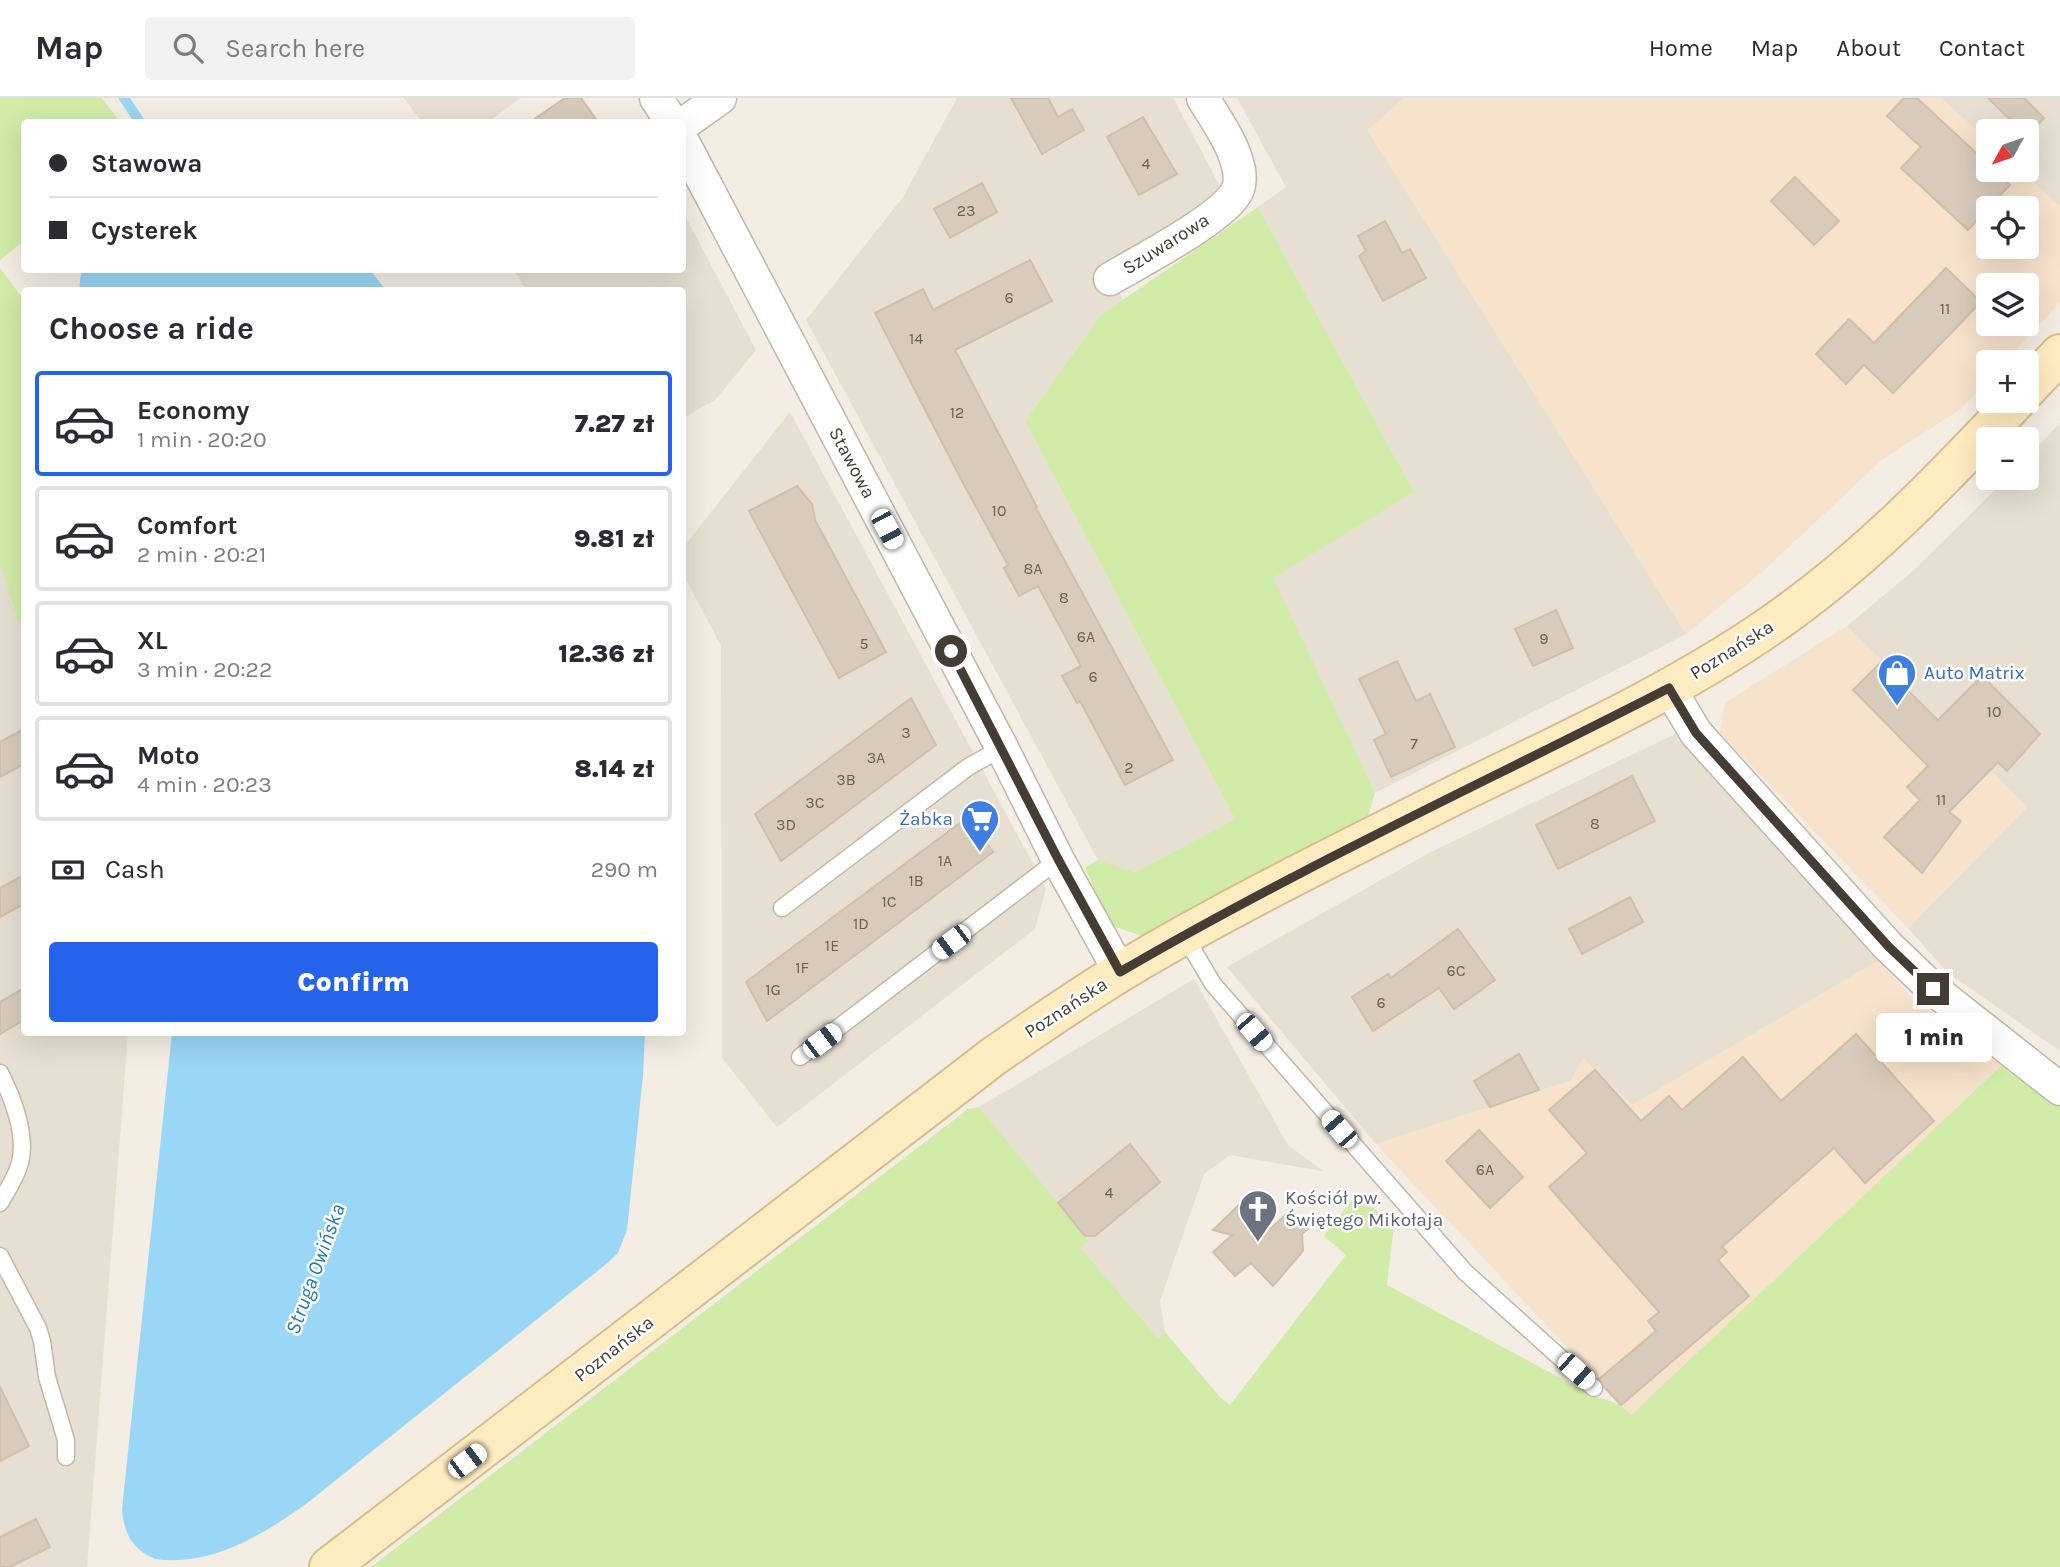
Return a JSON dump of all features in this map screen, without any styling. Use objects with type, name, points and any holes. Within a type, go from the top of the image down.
[{"type":"main road","points":[[2039,376],[2060,354]]},
{"type":"main road","name":"Poznańska","points":[[329,1567],[994,1056],[1120,972],[1184,935],[1318,864],[1669,688],[1742,645],[1823,588],[1910,512],[2005,413]]},
{"type":"street","points":[[656,98],[670,119]]},
{"type":"street","points":[[686,122],[720,98]]},
{"type":"street","name":"Szuwarowa","points":[[1110,279],[1209,220],[1227,205],[1238,189],[1240,172],[1232,149],[1203,98]]},
{"type":"street","name":"Stawowa","points":[[686,148],[1058,859],[1120,972]]},
{"type":"street","points":[[1669,688],[1696,733],[1888,946],[1933,989],[2060,1089]]},
{"type":"lane","points":[[782,908],[968,767],[1002,748]]},
{"type":"lane","points":[[800,1057],[1058,859]]},
{"type":"lane","points":[[1184,935],[1193,954],[1219,992],[1465,1272],[1594,1388]]},
{"type":"lane","points":[[0,1073],[18,1120],[22,1150],[16,1175],[0,1203]]},
{"type":"lane","points":[[0,1256],[38,1328],[47,1377],[66,1440],[66,1457]]},
{"type":"shaded area","points":[[404,98],[521,98],[492,119],[420,119]]},
{"type":"shaded area","points":[[957,98],[1173,98],[1224,194],[1105,267],[1123,300],[1101,315],[1025,421],[1235,819],[1135,872],[1098,860],[806,320],[903,197]]},
{"type":"shaded area","points":[[1237,98],[1404,98],[1368,130],[1686,634],[1375,793],[1272,578],[1414,492],[1258,207],[1286,187]]},
{"type":"shaded area","points":[[1404,98],[1941,98],[1976,130],[1976,182],[2033,182],[2060,207],[2060,302],[2039,325],[2039,273],[1976,273],[1976,336],[2029,336],[2016,350],[1976,350],[1976,393],[1961,409],[1883,459],[1762,572],[1686,634],[1367,130]]},
{"type":"shaded area","points":[[1941,98],[2060,98],[2060,207],[2033,182],[2039,182],[2039,119],[1976,119],[1976,130]]},
{"type":"shaded area","points":[[686,218],[756,350],[715,400],[686,416],[686,287],[524,287],[516,273],[686,273]]},
{"type":"shaded area","points":[[790,412],[1046,888],[1035,929],[777,1127],[722,1058],[721,646],[686,580],[686,544]]},
{"type":"shaded area","points":[[2060,423],[2060,1051],[1947,972],[1908,928],[2027,807],[1847,626],[1913,571],[1995,490],[2039,490],[2039,445]]},
{"type":"shaded area","points":[[0,564],[21,630],[21,1036],[128,1036],[87,1567],[0,1567]]},
{"type":"shaded area","points":[[1847,626],[2027,807],[1908,928],[1720,733],[1725,703]]},
{"type":"shaded area","points":[[1675,734],[1878,961],[1632,1105],[1570,1081],[1376,1144],[1227,967],[1429,853]]},
{"type":"shaded area","points":[[1878,961],[1911,997],[2002,1065],[1631,1415],[1376,1144],[1570,1081],[1583,1058],[1632,1105]]},
{"type":"shaded area","points":[[1194,979],[1288,1145],[1323,1171],[1230,1155],[1204,1174],[1160,1301],[1165,1332],[1158,1338],[1081,1248],[1088,1241],[979,1107]]},
{"type":"green space","points":[[0,98],[102,98],[118,119],[21,119],[21,243],[0,260]]},
{"type":"green space","points":[[1258,207],[1414,492],[1273,578],[1375,793],[1367,820],[1144,937],[1108,924],[1085,867],[1098,860],[1135,872],[1235,819],[1025,421],[1101,315]]},
{"type":"green space","points":[[0,268],[21,296],[21,630],[0,564]]},
{"type":"green space","points":[[2002,1065],[2019,1070],[2060,1101],[2060,1567],[371,1567],[968,1109],[979,1107],[1089,1241],[1081,1248],[1158,1338],[1165,1332],[1220,1397],[1230,1405],[1346,1255],[1324,1236],[1356,1195],[1394,1224],[1387,1285],[1592,1395],[1621,1405],[1631,1415]]},
{"type":"water","points":[[81,273],[372,273],[384,287],[79,287]]},
{"type":"water","points":[[172,1036],[645,1036],[627,1230],[618,1253],[605,1265],[306,1504],[255,1537],[236,1546],[196,1558],[155,1559],[140,1550],[131,1540],[122,1509]]},
{"type":"building","points":[[565,98],[581,98],[596,119],[534,119]]},
{"type":"building","points":[[1011,98],[1048,98],[1058,117],[1072,109],[1084,130],[1042,154]]},
{"type":"building","points":[[1904,98],[1917,98],[1976,153],[1976,182],[2007,182],[2010,185],[2000,196],[1976,196],[1976,221],[1968,230],[1901,168],[1921,147],[1887,116]]},
{"type":"building","points":[[1988,98],[2024,98],[2044,118],[2039,123],[2039,119],[2010,119]]},
{"type":"building","points":[[1143,117],[1177,174],[1139,195],[1107,137]]},
{"type":"building","points":[[1795,177],[1839,221],[1814,245],[1771,201]]},
{"type":"building","points":[[982,183],[997,212],[950,238],[934,209]]},
{"type":"building","points":[[1385,221],[1402,253],[1410,249],[1426,278],[1383,301],[1359,256],[1366,251],[1358,236]]},
{"type":"building","points":[[1030,260],[1052,301],[955,350],[1036,508],[1173,760],[1125,785],[1080,701],[1077,703],[1062,676],[1081,666],[1038,586],[1019,596],[1004,568],[1008,565],[875,313],[923,289],[933,310]]},
{"type":"building","points":[[1946,268],[1976,297],[1976,307],[1893,393],[1864,365],[1846,384],[1816,354],[1849,319],[1874,343]]},
{"type":"building","points":[[797,486],[812,504],[815,520],[886,652],[839,678],[749,511]]},
{"type":"building","points":[[1556,610],[1573,648],[1533,666],[1515,629]]},
{"type":"building","points":[[1397,661],[1416,701],[1430,694],[1455,747],[1391,777],[1374,740],[1386,734],[1359,679]]},
{"type":"building","points":[[1880,663],[1938,720],[1982,676],[2040,734],[2007,771],[1998,762],[1949,812],[1961,821],[1922,873],[1884,837],[1920,800],[1907,787],[1928,766],[1853,690]]},
{"type":"building","points":[[911,698],[936,745],[781,861],[755,814]]},
{"type":"building","points":[[21,731],[21,766],[0,777],[0,742]]},
{"type":"building","points":[[1632,776],[1655,821],[1558,869],[1536,825]]},
{"type":"building","points":[[968,817],[993,852],[767,1021],[746,982]]},
{"type":"building","points":[[21,877],[21,906],[0,917],[0,888]]},
{"type":"building","points":[[1630,897],[1643,922],[1582,954],[1569,929]]},
{"type":"building","points":[[1458,929],[1495,980],[1454,1009],[1439,988],[1373,1031],[1352,997],[1388,974],[1391,978]]},
{"type":"building","points":[[21,990],[21,1022],[0,1034],[0,1002]]},
{"type":"building","points":[[1856,1034],[1934,1121],[1865,1183],[1834,1148],[1722,1247],[1727,1252],[1718,1260],[1749,1296],[1621,1405],[1599,1379],[1656,1331],[1648,1321],[1659,1312],[1549,1187],[1587,1153],[1549,1110],[1595,1070],[1641,1121],[1669,1096],[1682,1110],[1743,1057],[1781,1101]]},
{"type":"building","points":[[1519,1054],[1539,1090],[1490,1107],[1474,1081]]},
{"type":"building","points":[[1479,1130],[1523,1177],[1490,1208],[1446,1161]]},
{"type":"building","points":[[1130,1144],[1160,1182],[1095,1236],[1085,1236],[1058,1203]]},
{"type":"building","name":"Kościół pw. Świętego Mikołaja","points":[[1244,1200],[1270,1229],[1290,1211],[1308,1229],[1302,1234],[1303,1251],[1273,1286],[1251,1263],[1235,1276],[1213,1252],[1232,1235],[1213,1230]]},
{"type":"building","points":[[0,1387],[29,1446],[0,1461]]},
{"type":"building","points":[[36,1519],[50,1547],[10,1567],[0,1567],[0,1537]]},
{"type":"waterway","name":"Struga Owińska","points":[[124,98],[138,119]]},
{"type":"place","name":"Auto Matrix","points":[[1897,707]]},
{"type":"place","name":"Żabka","points":[[980,853]]},
{"type":"place","name":"Kościół pw. Świętego Mikołaja","points":[[1258,1243]]},
{"type":"route","points":[[951,651],[1058,859],[1120,972],[1318,864],[1669,688],[1696,733],[1888,946],[1933,989]]}]
